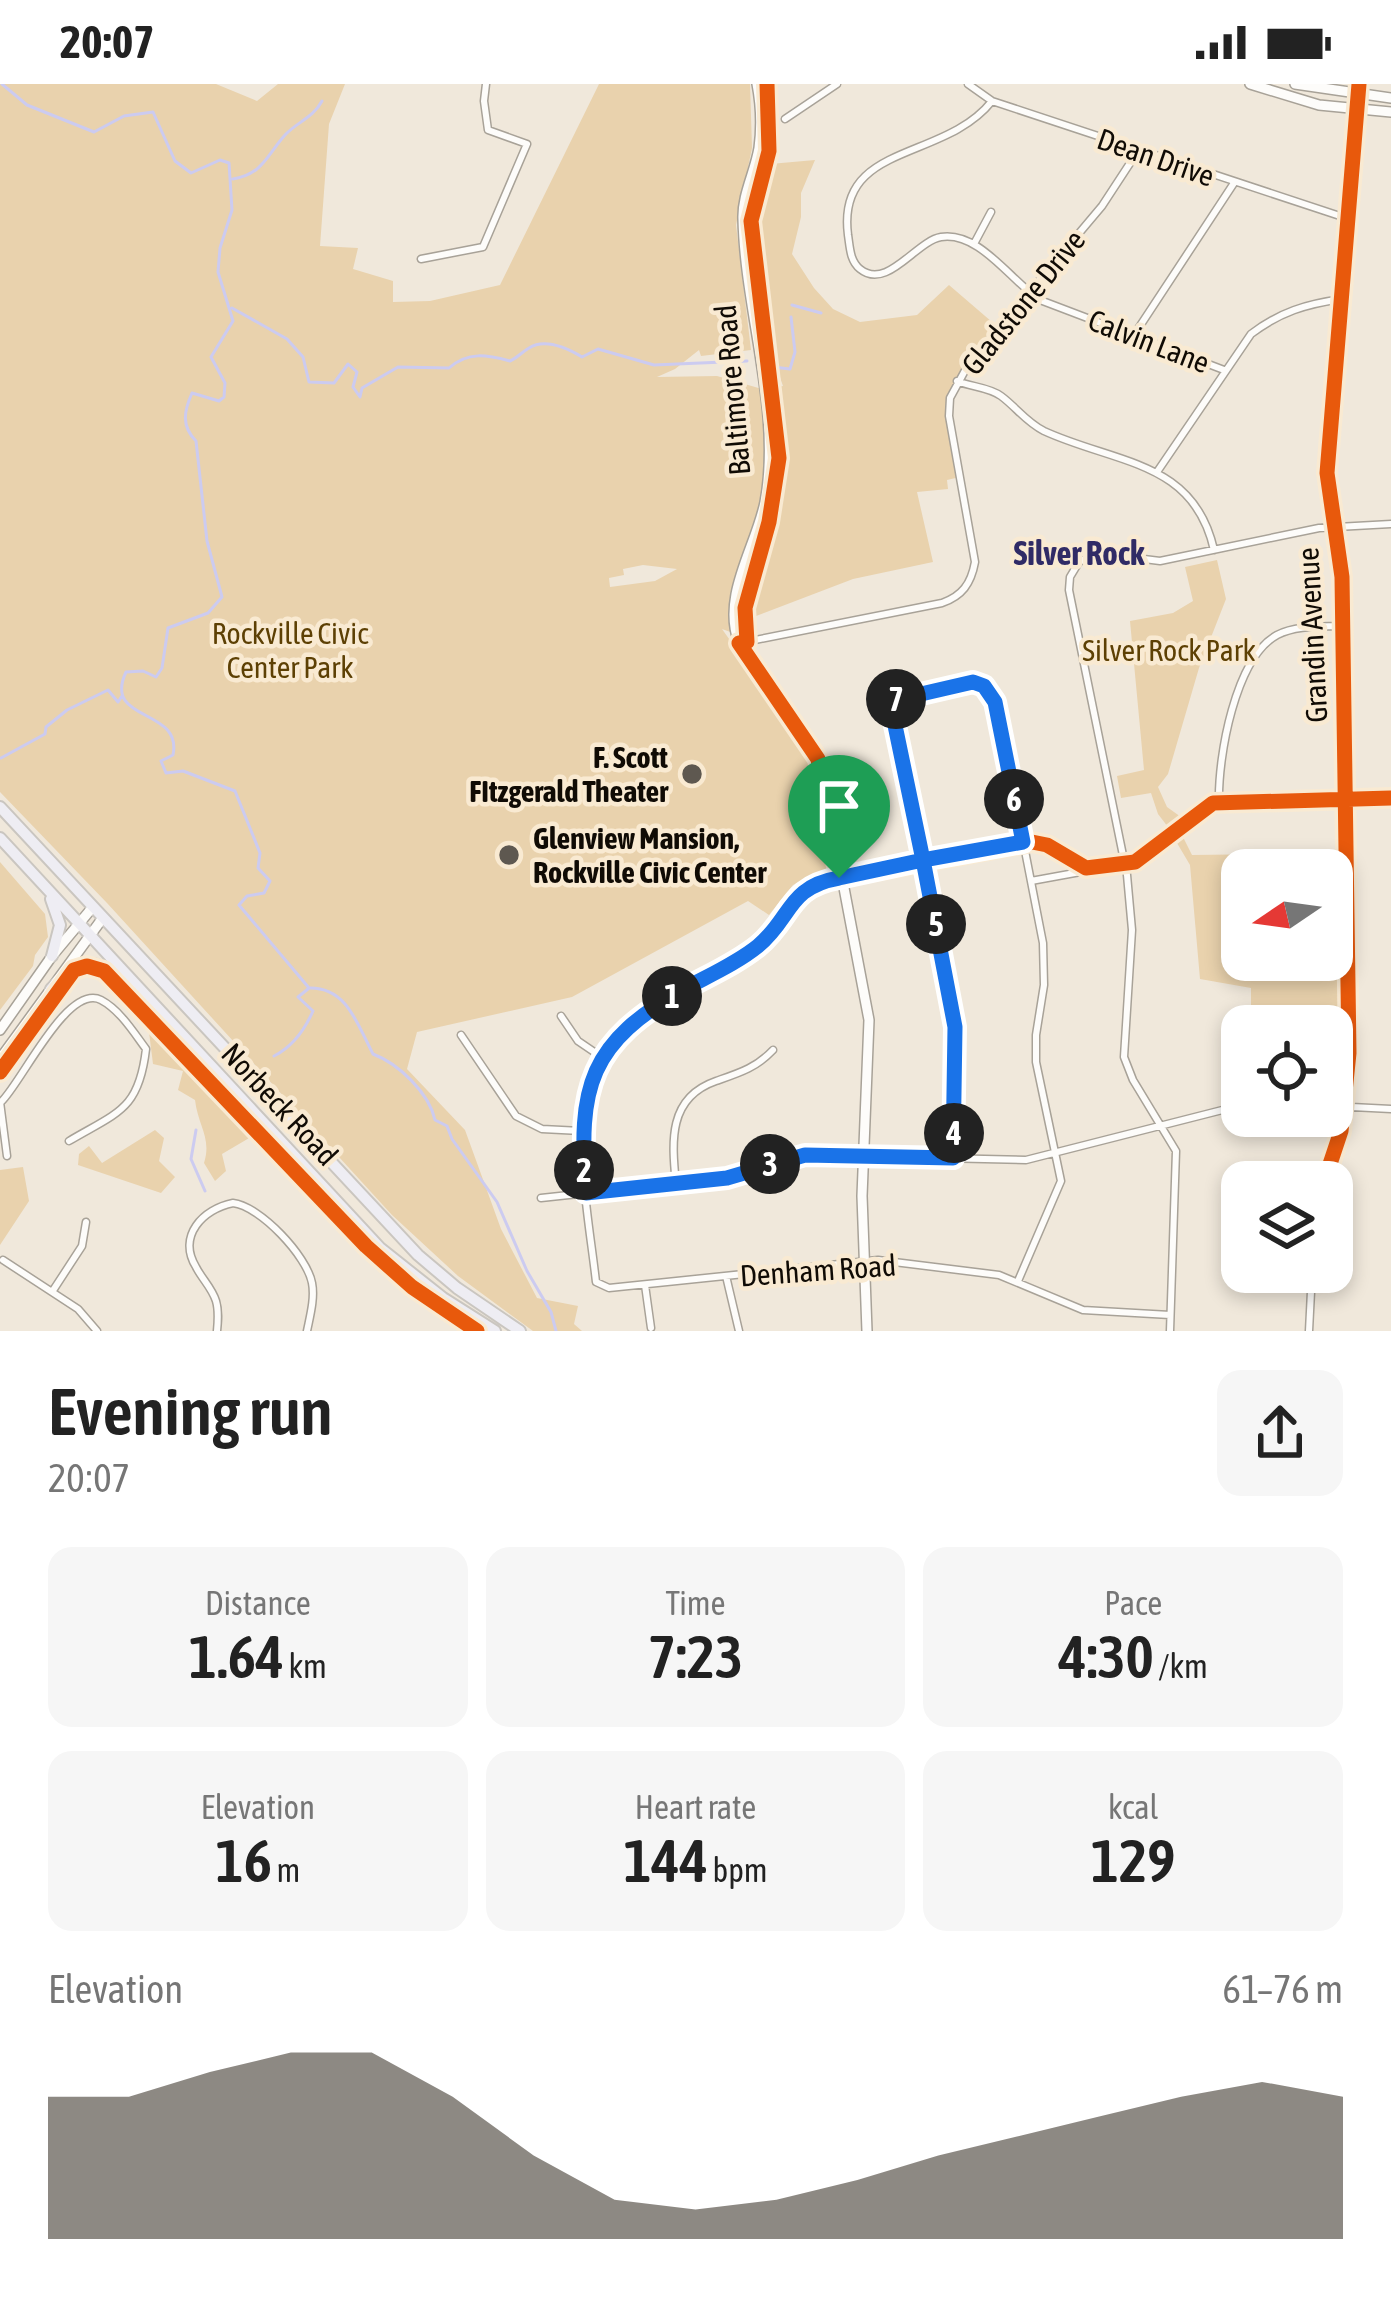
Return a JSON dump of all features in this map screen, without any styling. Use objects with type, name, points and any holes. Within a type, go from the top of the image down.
[{"type":"main road","name":"Norbeck Road","points":[[0,807],[418,1255],[520,1331]]},
{"type":"main road","name":"Norbeck Road","points":[[0,838],[380,1248],[494,1331]]},
{"type":"main road","points":[[47,890],[60,925],[52,956]]},
{"type":"main road","points":[[51,989],[73,968],[93,963],[103,965],[141,993]]},
{"type":"street","points":[[421,259],[483,248],[527,144],[488,130],[486,84]]},
{"type":"street","name":"Baltimore Road","points":[[739,643],[733,607],[760,524],[770,447],[742,218],[759,149],[758,84]]},
{"type":"street","points":[[821,84],[825,93]]},
{"type":"street","points":[[785,119],[837,84]]},
{"type":"street","name":"Dean Drive","points":[[968,84],[992,101],[1349,219]]},
{"type":"street","points":[[1250,84],[1319,105],[1391,112]]},
{"type":"street","points":[[1294,84],[1391,98]]},
{"type":"street","name":"Grandin Avenue","points":[[1348,1005],[1342,577],[1328,473],[1358,90]]},
{"type":"street","points":[[991,212],[975,242],[940,237],[883,274],[869,274],[851,257],[845,212],[861,176],[958,130],[992,101]]},
{"type":"street","name":"Gladstone Drive","points":[[739,643],[942,603],[962,592],[975,562],[949,416],[950,398],[957,381],[1102,206],[1138,151]]},
{"type":"street","points":[[1134,334],[1234,183]]},
{"type":"street","name":"Calvin Lane","points":[[975,242],[1029,293],[1224,370]]},
{"type":"street","points":[[1157,472],[1251,334],[1296,307],[1342,299]]},
{"type":"street","points":[[957,381],[999,394],[1043,430],[1157,472],[1185,490],[1208,521],[1214,550]]},
{"type":"street","points":[[1170,1331],[1176,1161],[1173,1141],[1132,1080],[1124,1057],[1132,931],[1124,863],[1070,578],[1079,562],[1096,554],[1160,561],[1334,526],[1391,524]]},
{"type":"street","points":[[1219,802],[1221,758],[1253,658],[1268,641],[1294,628],[1342,626]]},
{"type":"street","points":[[739,643],[818,759],[869,1020],[863,1263],[867,1331]]},
{"type":"street","points":[[953,1158],[955,1027],[892,711],[895,700],[973,682],[984,686],[995,702],[1046,963],[1036,1062],[1061,1188],[1018,1281]]},
{"type":"street","points":[[1031,881],[1141,859],[1219,802],[1391,798]]},
{"type":"street","points":[[586,1193],[581,1131],[587,1094],[622,1031],[644,1012],[756,948],[804,890],[839,878],[1023,842],[1047,845],[1086,868]]},
{"type":"street","points":[[0,1030],[92,908]]},
{"type":"street","points":[[0,1059],[102,919]]},
{"type":"street","points":[[7,1156],[0,1102],[76,1003],[90,997],[102,1000],[122,1018],[146,1049],[142,1083],[135,1097],[115,1114],[69,1141]]},
{"type":"street","points":[[561,1016],[578,1041],[603,1058]]},
{"type":"street","points":[[461,1035],[516,1116],[542,1129],[581,1131]]},
{"type":"street","points":[[676,1185],[673,1129],[687,1100],[701,1087],[751,1069],[773,1050]]},
{"type":"street","points":[[1353,1107],[1391,1109]]},
{"type":"street","points":[[541,1198],[727,1178],[805,1155],[1026,1160],[1221,1111]]},
{"type":"street","name":"Denham Road","points":[[586,1193],[596,1282],[602,1287],[878,1260],[974,1270],[1018,1281],[1083,1310],[1170,1315]]},
{"type":"street","points":[[217,1331],[218,1304],[193,1264],[189,1245],[206,1213],[233,1203],[253,1208],[308,1268],[314,1293],[307,1331]]},
{"type":"street","points":[[52,1292],[82,1246],[86,1222]]},
{"type":"street","points":[[3,1260],[78,1309],[97,1331]]},
{"type":"street","points":[[726,1276],[739,1331]]},
{"type":"street","points":[[645,1285],[650,1328]]},
{"type":"street","points":[[1309,1331],[1311,1293]]},
{"type":"green space","name":"Rockville Civic Center Park","points":[[0,84],[216,84],[257,101],[278,84],[345,84],[329,124],[320,246],[358,248],[353,269],[393,281],[393,302],[430,301],[500,285],[599,84],[750,84],[752,148],[736,225],[751,350],[701,356],[699,350],[657,377],[717,376],[762,389],[783,386],[768,343],[759,226],[770,164],[815,160],[801,193],[792,254],[833,309],[860,322],[917,315],[949,285],[999,328],[968,367],[953,396],[952,428],[960,477],[947,480],[948,489],[917,492],[933,562],[853,579],[751,618],[750,604],[777,512],[782,429],[769,458],[767,489],[738,587],[736,634],[722,629],[815,760],[831,856],[826,869],[793,885],[769,915],[748,901],[572,997],[417,1032],[407,1069],[465,1130],[501,1229],[537,1298],[578,1306],[574,1324],[582,1331],[533,1331],[458,1276],[392,1215],[0,792]],"holes":[[[643,565],[677,569],[655,581],[610,587],[609,578],[624,575],[623,569]]]},
{"type":"green space","name":"Silver Rock Park","points":[[1217,560],[1226,599],[1199,668],[1168,774],[1158,787],[1167,807],[1181,817],[1168,827],[1151,793],[1121,798],[1117,776],[1144,770],[1130,621],[1173,613],[1193,601],[1185,567]]},
{"type":"green space","points":[[1182,835],[1192,855],[1221,855],[1221,981],[1338,981],[1338,1005],[1251,1005],[1251,988],[1200,979],[1190,865],[1177,843]]},
{"type":"green space","points":[[0,862],[45,914],[48,937],[0,1010]]},
{"type":"green space","points":[[154,1027],[256,1134],[222,1154],[226,1171],[215,1181],[204,1163],[205,1139],[195,1100],[178,1090],[183,1071],[153,1064],[149,1032]]},
{"type":"green space","points":[[155,1130],[164,1138],[159,1161],[175,1177],[161,1193],[78,1165],[79,1154],[89,1146],[102,1163]]},
{"type":"green space","points":[[23,1167],[29,1201],[0,1245],[0,1170]]},
{"type":"waterway","points":[[2,84],[27,105],[94,132],[124,116],[153,112],[175,161],[191,173],[220,160],[229,163],[232,210],[218,272],[233,321],[211,357],[225,383],[224,397],[219,401],[192,393],[185,418],[196,441],[207,541],[222,597],[208,613],[168,628],[162,668],[156,677],[143,671],[126,672],[125,700],[166,729],[173,740],[173,755],[161,761],[166,773],[183,771],[235,791],[260,853],[258,868],[270,881],[264,893],[247,896],[239,905],[309,988],[322,989],[342,1001],[373,1054],[412,1081],[435,1120],[447,1126],[497,1202],[556,1331]]},
{"type":"waterway","points":[[233,179],[258,168],[322,101]]},
{"type":"waterway","points":[[792,305],[821,313]]},
{"type":"waterway","points":[[232,308],[287,339],[303,357],[309,382],[334,383],[348,364],[357,372],[353,387],[360,397],[362,388],[398,367],[449,368],[478,356],[510,361],[542,344],[582,357],[598,349],[654,365],[747,361]]},
{"type":"waterway","points":[[773,367],[790,369],[795,352],[791,317]]},
{"type":"waterway","points":[[1,758],[45,734],[46,727],[67,710],[108,690],[118,702],[122,696]]},
{"type":"waterway","points":[[274,1056],[292,1043],[310,1018],[313,1011],[298,997],[308,989]]},
{"type":"waterway","points":[[196,1130],[191,1159],[205,1191]]},
{"type":"cycle path","points":[[767,84],[769,151],[751,221],[779,458],[769,522],[745,608],[747,642],[739,643],[818,759],[839,878],[1032,842],[1047,845],[1086,868],[1135,862],[1213,803],[1391,798]]},
{"type":"cycle path","points":[[1331,1161],[1341,1131],[1349,1053],[1342,577],[1327,473],[1359,84]]},
{"type":"cycle path","points":[[0,1072],[74,970],[87,966],[104,971],[366,1246],[412,1287],[477,1331]]},
{"type":"place","name":"F. Scott FItzgerald Theater","points":[[692,774]]},
{"type":"place","name":"Glenview Mansion, Rockville Civic Center","points":[[509,855]]},
{"type":"district","name":"Silver Rock","points":[[1079,553]]},
{"type":"route","points":[[839,878],[818,882],[798,894],[756,948],[644,1012],[611,1044],[583,1112],[586,1193],[727,1178],[805,1155],[953,1158],[955,1027],[923,860],[1023,842],[991,691],[973,682],[895,700],[892,711],[923,860],[839,878]]}]
